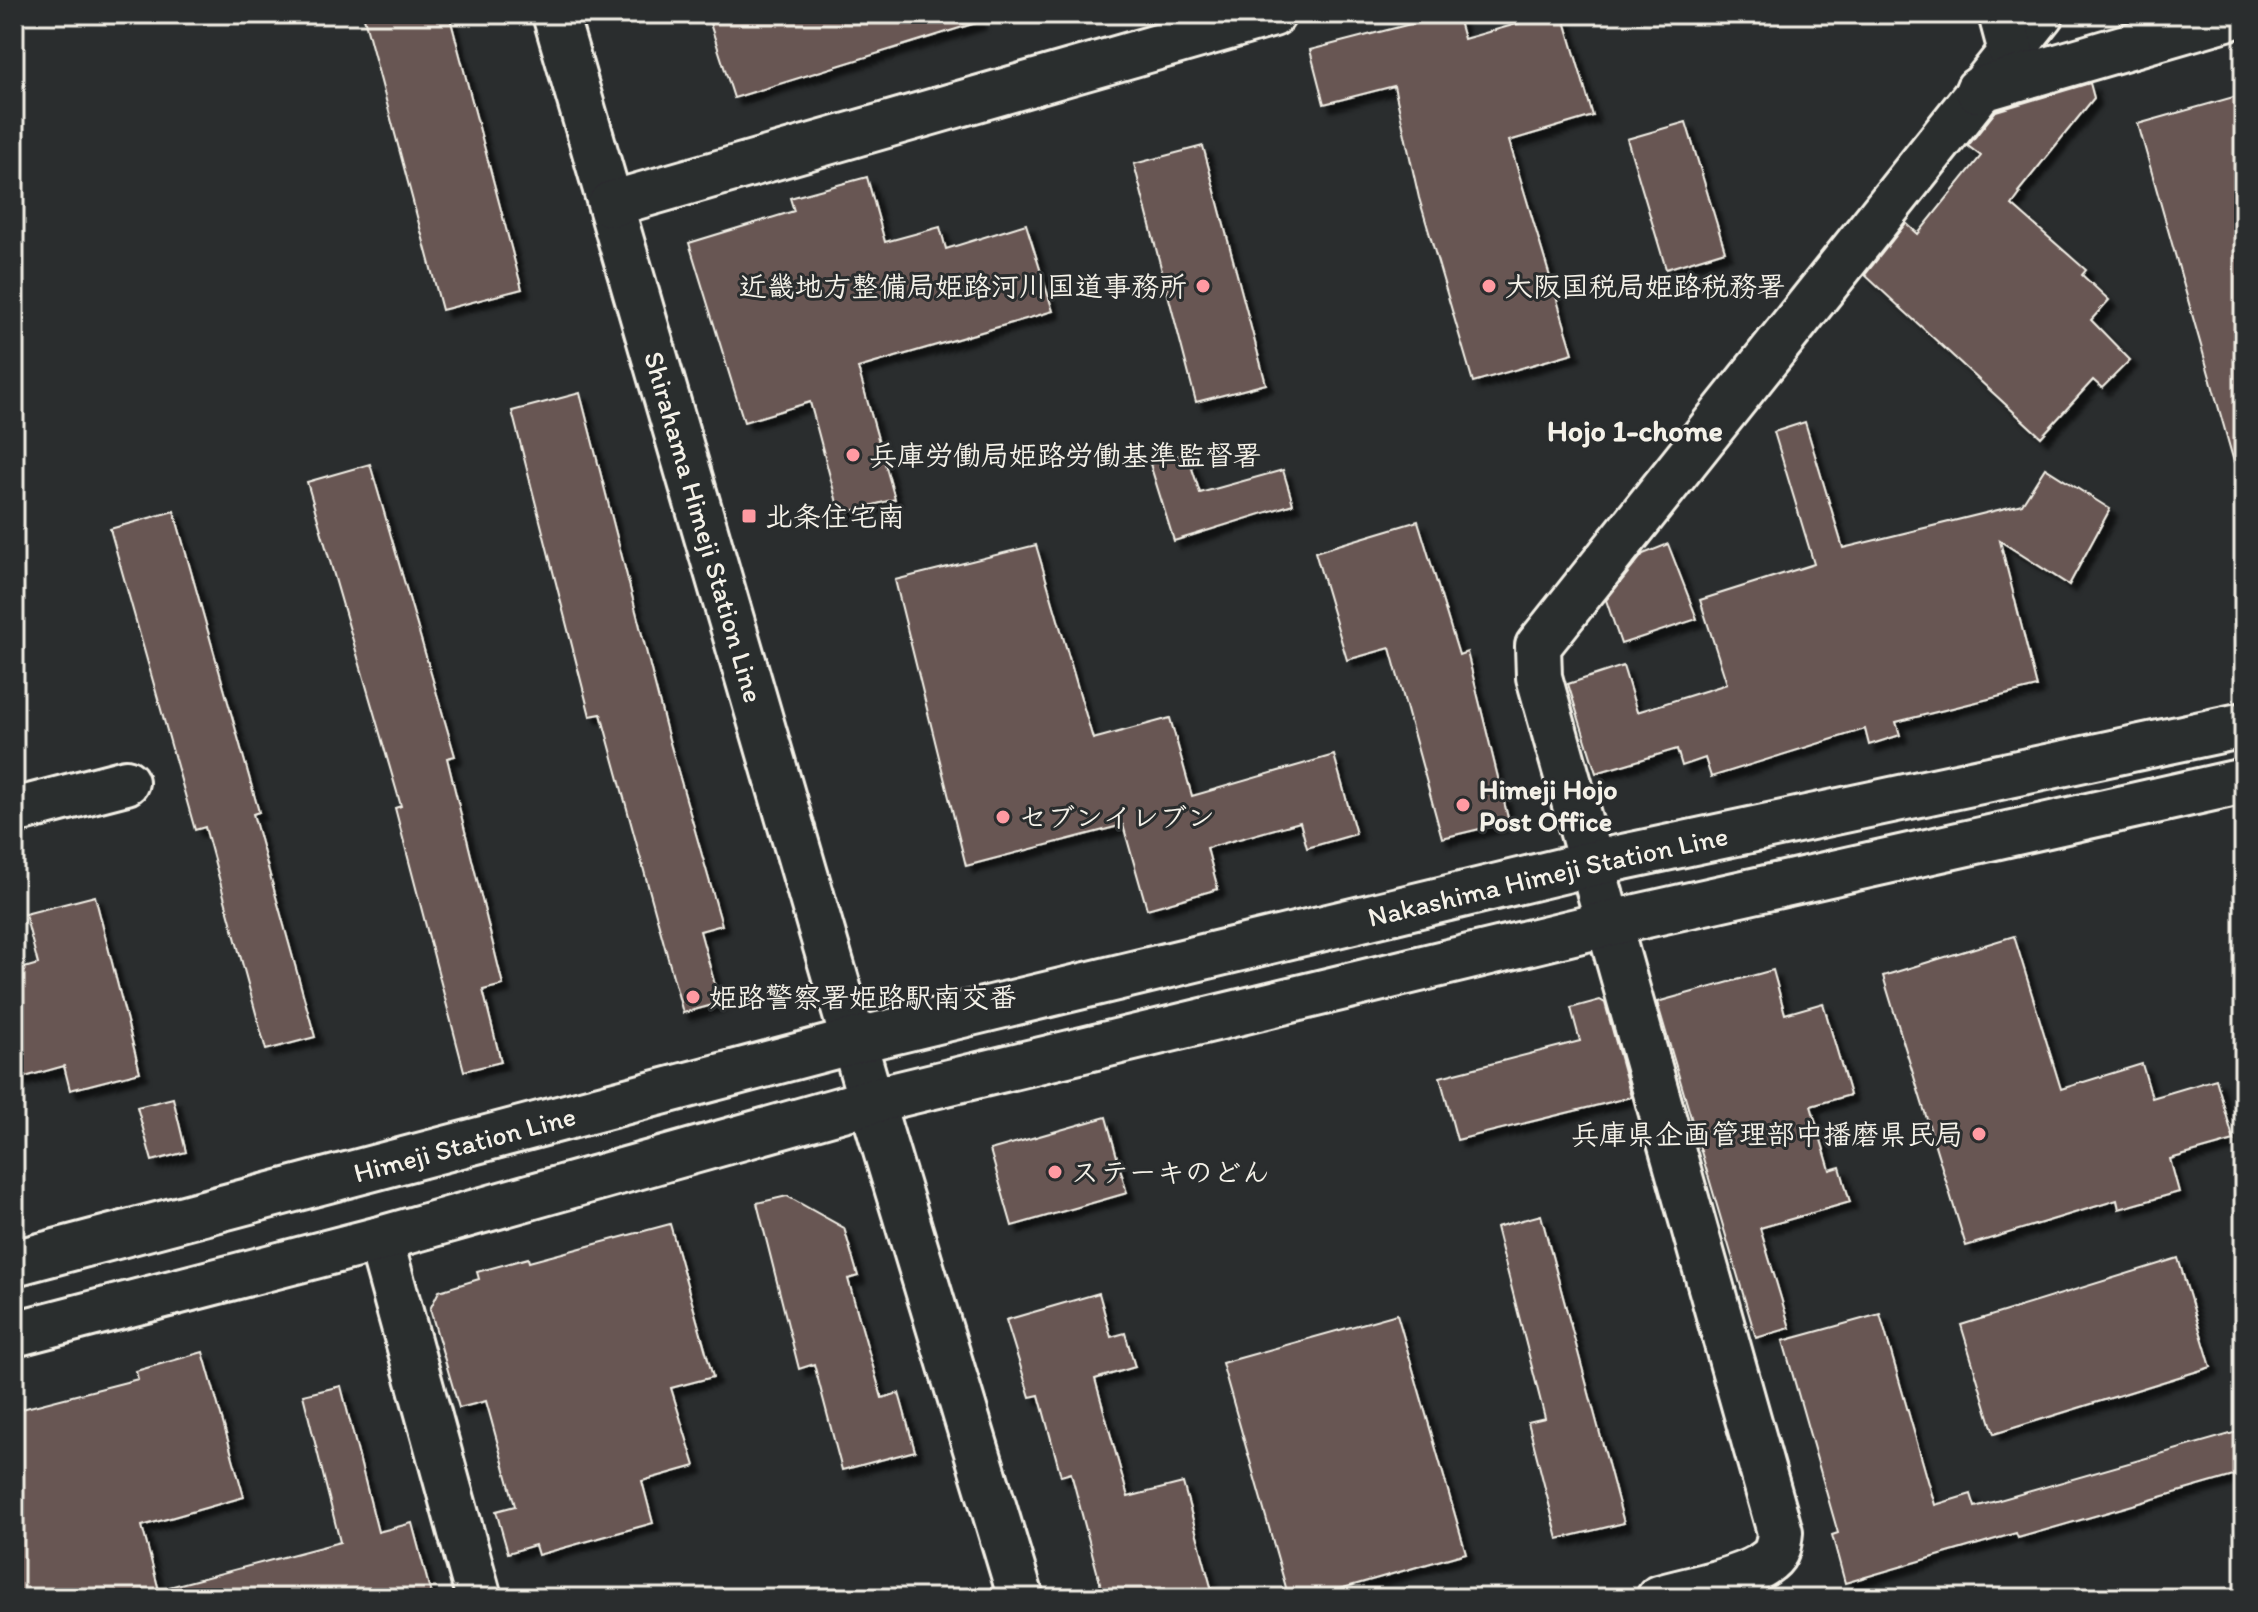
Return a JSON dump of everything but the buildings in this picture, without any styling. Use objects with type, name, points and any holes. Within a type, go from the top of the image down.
[{"type":"main road","name":"Shirahama Himeji Station Line","points":[[555,14],[854,1041]]},
{"type":"main road","points":[[611,204],[1273,14]]},
{"type":"main road","points":[[1659,1598],[1746,1572],[1769,1561],[1778,1548],[1780,1532],[1606,924],[1539,677],[1538,646],[1978,90],[2006,32],[2041,14]]},
{"type":"main road","points":[[1978,90],[2240,14]]},
{"type":"main road","name":"Nakashima Himeji Station Line","points":[[854,1041],[1590,864],[2244,725]]},
{"type":"main road","name":"Nakashima Himeji Station Line","points":[[871,1101],[1606,924],[2244,781]]},
{"type":"main road","points":[[14,811],[126,782]]},
{"type":"main road","points":[[854,1041],[1021,1598]]},
{"type":"main road","name":"Himeji Station Line","points":[[14,1263],[854,1041]]},
{"type":"main road","points":[[14,1334],[380,1239],[871,1101]]},
{"type":"main road","points":[[380,1239],[479,1598]]},
{"type":"place","name":"近畿地方整備局姫路河川国道事務所","points":[[1203,286]]},
{"type":"place","name":"大阪国税局姫路税務署","points":[[1489,286]]},
{"type":"place","name":"兵庫労働局姫路労働基準監督署","points":[[853,455]]},
{"type":"place","name":"北条住宅南","points":[[749,516]]},
{"type":"place","name":"Himeji Hojo Post Office","points":[[1463,805]]},
{"type":"place","name":"セブンイレブン","points":[[1003,817]]},
{"type":"place","name":"姫路警察署姫路駅南交番","points":[[693,997]]},
{"type":"place","name":"兵庫県企画管理部中播磨県民局","points":[[1979,1134]]},
{"type":"place","name":"ステーキのどん","points":[[1055,1172]]},
{"type":"district","name":"Hojo 1-chome","points":[[1635,430]]}]
